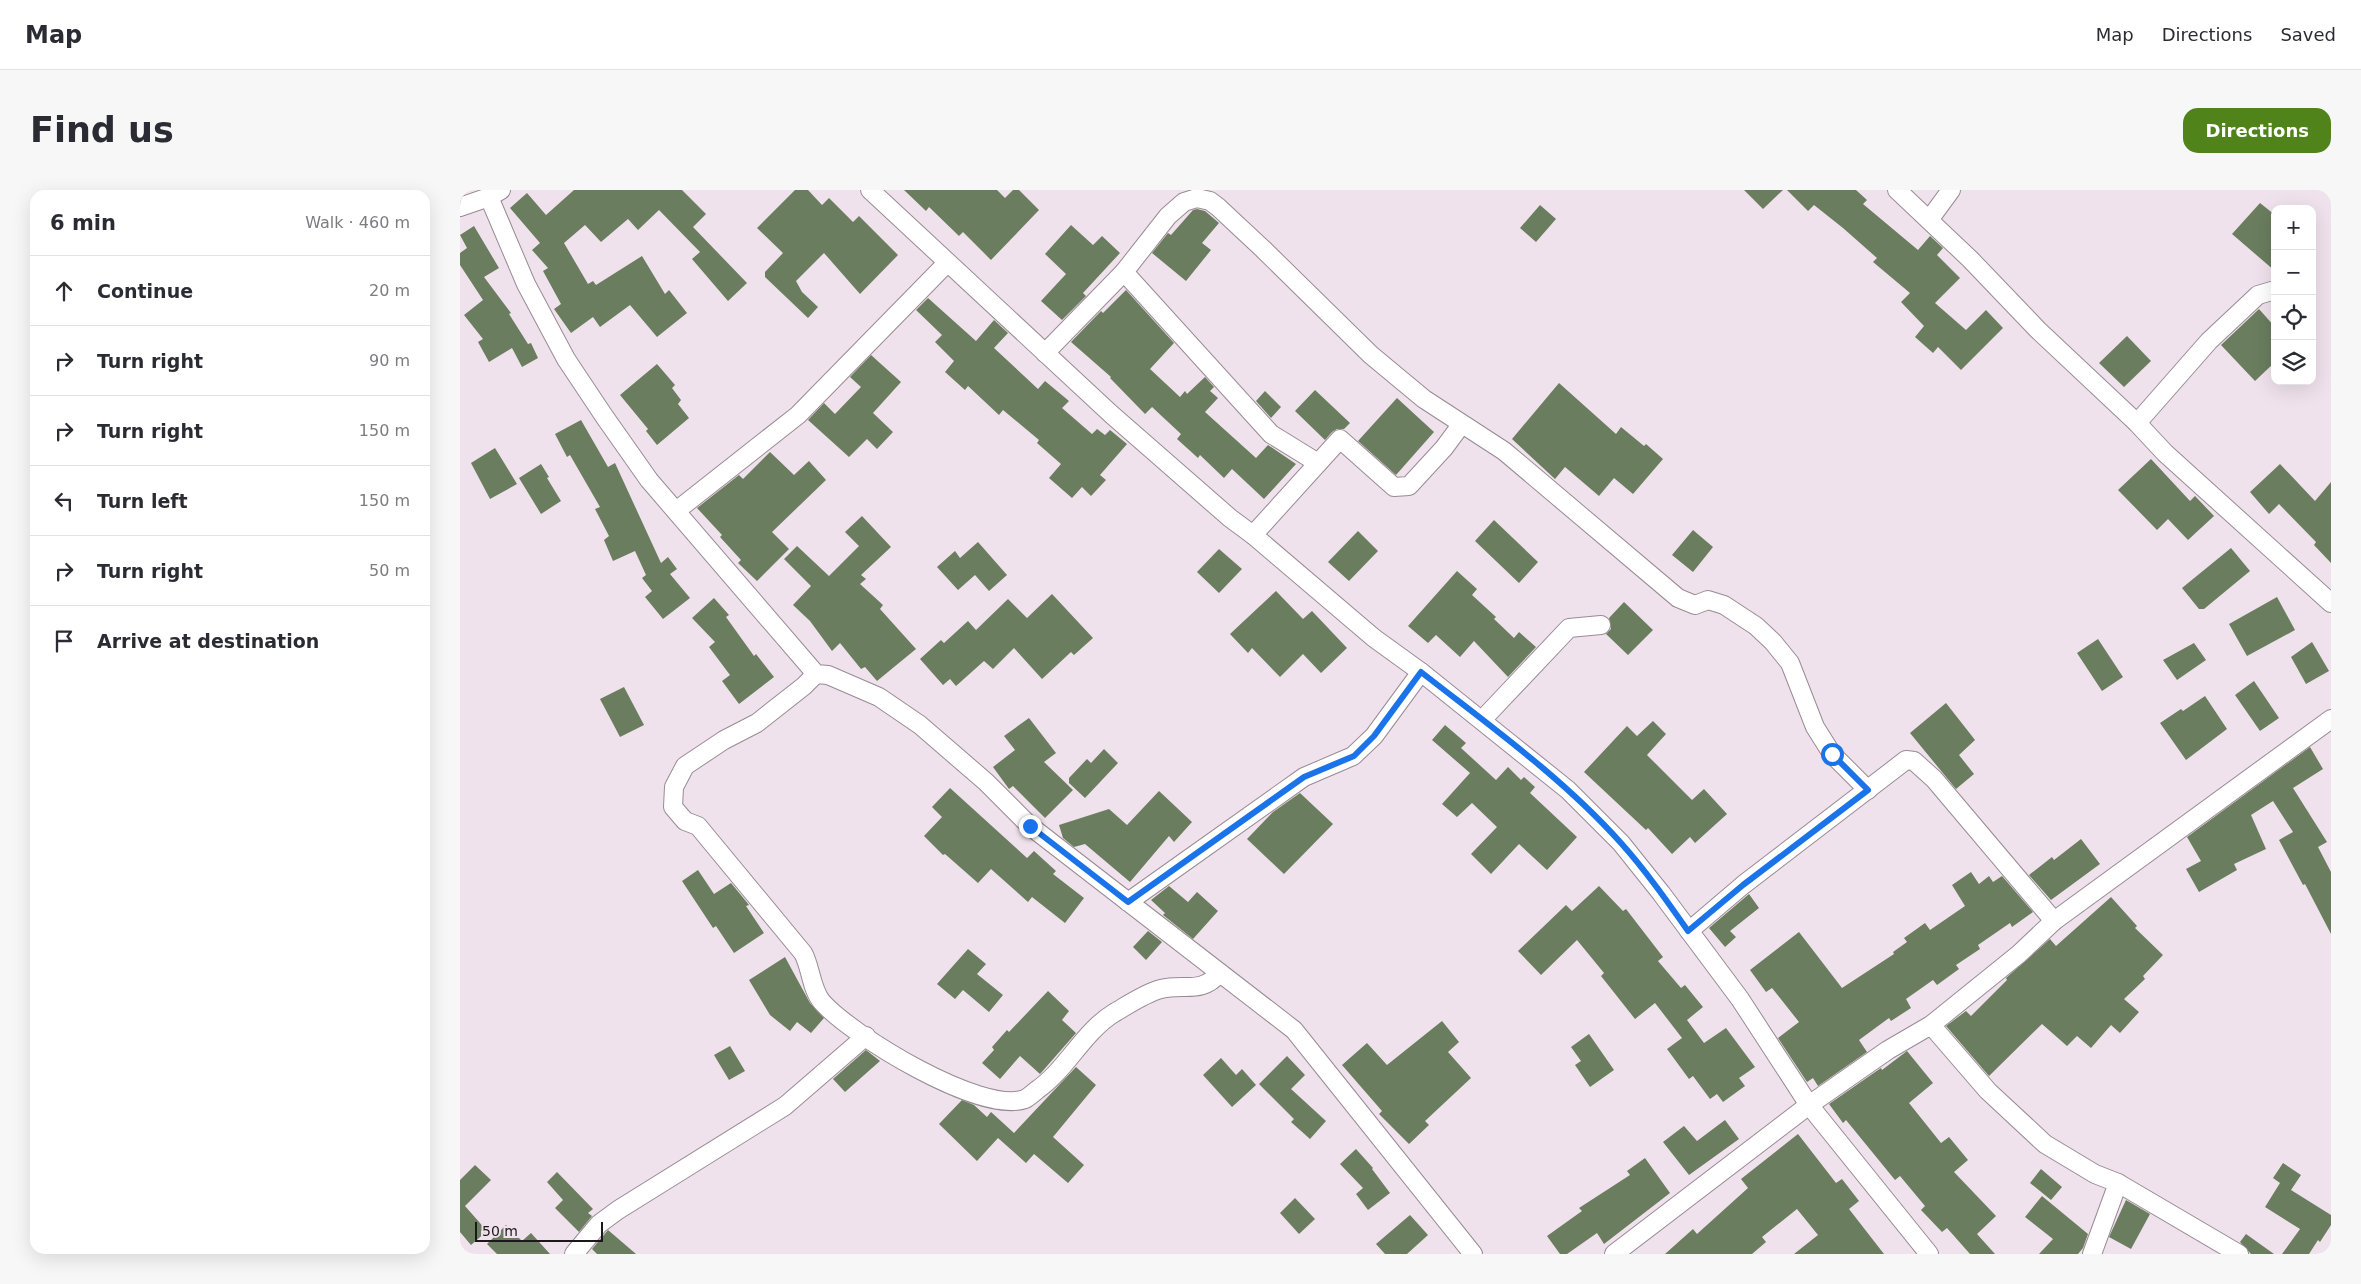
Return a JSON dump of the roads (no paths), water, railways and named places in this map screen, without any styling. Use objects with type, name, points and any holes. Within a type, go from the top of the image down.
[{"type":"street","points":[[870,190],[1045,354],[1223,512],[1253,535],[1374,638],[1421,672],[1568,790],[1621,843],[1662,893],[1688,931],[1740,999],[1809,1105],[1928,1254]]},
{"type":"street","points":[[1897,190],[1970,259],[2038,330],[2137,422],[2164,453],[2331,603]]},
{"type":"street","points":[[1929,220],[1951,190]]},
{"type":"street","points":[[460,207],[495,194],[526,284],[566,358],[649,480],[816,674],[828,675],[879,697],[920,725],[986,782],[1030,826],[1294,1030],[1473,1254]]},
{"type":"street","points":[[1045,354],[1124,272],[1168,216],[1184,202],[1197,198],[1210,201],[1263,249],[1372,356],[1424,399],[1461,425],[1504,451],[1678,598],[1695,605],[1708,600],[1724,605],[1756,626],[1790,663],[1816,726],[1832,754],[1868,790]]},
{"type":"street","points":[[676,510],[798,416],[947,263]]},
{"type":"street","points":[[1124,272],[1271,434],[1318,463]]},
{"type":"street","points":[[2137,422],[2209,341],[2258,295],[2271,291]]},
{"type":"street","points":[[1253,535],[1340,439],[1394,487],[1404,488],[1409,486],[1444,448],[1461,425]]},
{"type":"street","points":[[1482,720],[1569,628],[1601,625]]},
{"type":"street","points":[[1128,902],[1304,777],[1354,756],[1374,736],[1421,672]]},
{"type":"street","points":[[816,674],[804,686],[757,723],[724,740],[685,766],[674,787],[673,807],[685,820],[698,826],[803,953],[808,962],[821,1001],[866,1036],[898,1059],[978,1095],[1000,1101],[1025,1099],[1050,1081],[1102,1021],[1134,1001],[1161,989],[1196,988],[1212,982],[1220,973]]},
{"type":"street","points":[[1614,1254],[1809,1105],[1888,1050],[1930,1025],[2019,954],[2054,921],[2331,719]]},
{"type":"street","points":[[1688,931],[1743,885],[1906,760],[1914,761],[1934,779],[2054,921]]},
{"type":"street","points":[[1930,1025],[1988,1091],[2045,1144],[2095,1174],[2118,1183],[2239,1254]]},
{"type":"street","points":[[574,1254],[599,1224],[618,1210],[785,1106],[866,1036]]},
{"type":"street","points":[[2092,1254],[2118,1183]]}]
